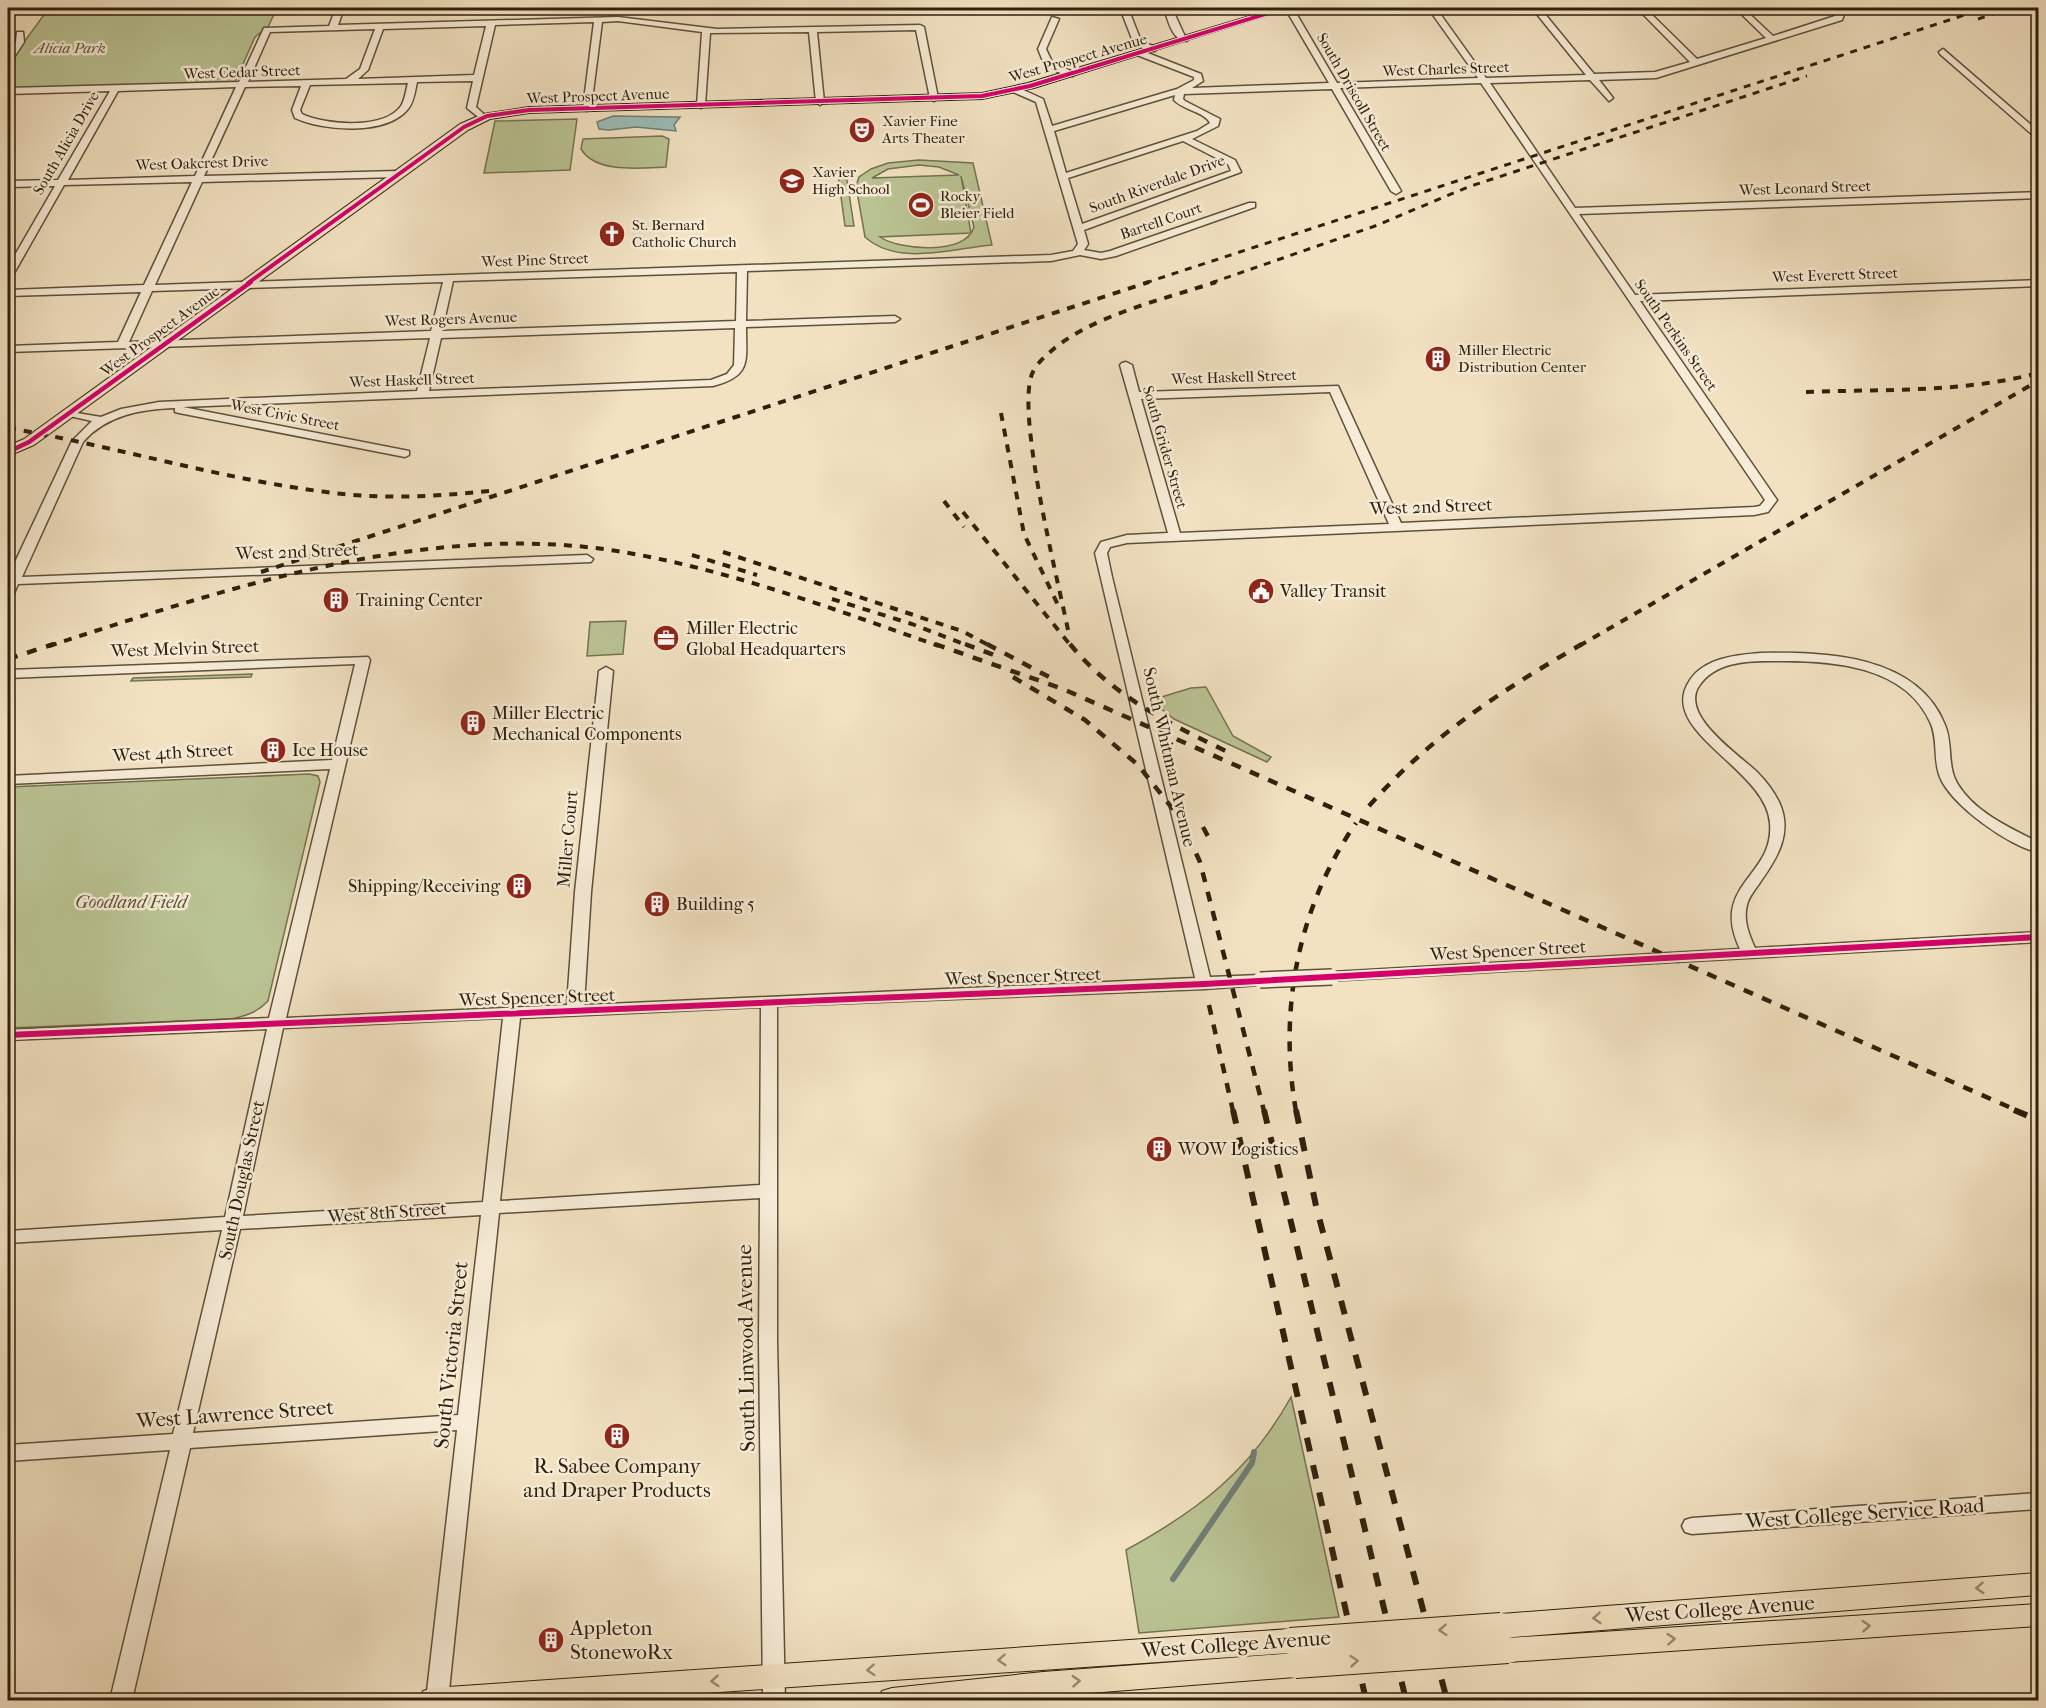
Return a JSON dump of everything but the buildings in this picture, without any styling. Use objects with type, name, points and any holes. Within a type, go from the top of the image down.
[{"type":"main road","name":"West Prospect Avenue","points":[[8,452],[29,442],[398,174],[464,127],[482,117],[516,111],[587,108],[982,96],[1017,90],[1285,8]]},
{"type":"main road","name":"West College Avenue","points":[[1505,1638],[2038,1584]]},
{"type":"main road","name":"West College Avenue","points":[[435,1700],[774,1690],[1505,1638],[2038,1615]]},
{"type":"main road","name":"West College Avenue","points":[[892,1701],[1293,1653]]},
{"type":"street","points":[[333,27],[340,8]]},
{"type":"street","points":[[1124,8],[1137,42],[1152,49]]},
{"type":"street","points":[[1168,8],[1178,34],[1184,39]]},
{"type":"street","name":"South Driscoll Street","points":[[1289,8],[1396,191]]},
{"type":"street","name":"South Perkins Street","points":[[1432,8],[1527,145],[1525,147],[1535,162],[1543,168],[1770,497],[1769,505],[1754,511]]},
{"type":"street","points":[[1536,8],[1609,98]]},
{"type":"street","points":[[1641,8],[1696,63]]},
{"type":"street","points":[[1739,8],[1772,39]]},
{"type":"street","name":"West Charles Street","points":[[1049,130],[1180,92],[1656,75],[1840,16],[1832,8]]},
{"type":"street","points":[[1055,19],[1042,49],[1048,64],[1070,74]]},
{"type":"street","points":[[587,108],[598,20]]},
{"type":"street","points":[[122,345],[267,30],[598,20],[639,20],[706,31],[920,27],[934,98]]},
{"type":"street","points":[[482,117],[471,108],[491,23]]},
{"type":"street","points":[[348,82],[364,70],[380,26]]},
{"type":"street","points":[[813,30],[820,102]]},
{"type":"street","points":[[702,105],[704,34],[706,31]]},
{"type":"street","points":[[8,60],[20,42],[20,34]]},
{"type":"street","points":[[1943,52],[2038,135]]},
{"type":"street","points":[[1140,53],[1198,76],[1199,81],[1195,85],[1180,92]]},
{"type":"street","points":[[364,70],[372,81]]},
{"type":"street","name":"West Cedar Street","points":[[8,91],[477,78]]},
{"type":"street","points":[[306,83],[296,110],[298,116],[316,124],[338,126],[375,122],[399,112],[405,107],[413,80]]},
{"type":"street","name":"South Alicia Drive","points":[[8,275],[115,89]]},
{"type":"street","points":[[1017,90],[1040,99],[1079,228],[1083,246],[1079,252]]},
{"type":"street","name":"South Riverdale Drive","points":[[1180,92],[1178,100],[1181,103],[1210,116],[1215,122],[1209,129],[1184,138]]},
{"type":"street","points":[[1063,177],[1184,138]]},
{"type":"street","name":"South Riverdale Drive","points":[[1079,228],[1236,172],[1232,162],[1184,138]]},
{"type":"street","name":"West Oakcrest Drive","points":[[8,184],[398,174]]},
{"type":"street","name":"West Leonard Street","points":[[1572,211],[2038,195]]},
{"type":"street","name":"Bartell Court","points":[[1079,252],[1101,256],[1112,254],[1252,205]]},
{"type":"street","name":"West Pine Street","points":[[8,292],[1064,257],[1079,252]]},
{"type":"street","points":[[741,324],[742,269]]},
{"type":"street","points":[[422,395],[448,278]]},
{"type":"street","name":"West Everett Street","points":[[1633,298],[2038,283]]},
{"type":"street","name":"West Rogers Avenue","points":[[8,349],[895,319]]},
{"type":"street","name":"West Haskell Street","points":[[101,420],[128,411],[159,405],[698,385],[725,380],[737,372],[740,366],[741,324]]},
{"type":"street","name":"South Grider Street","points":[[1126,364],[1175,537]]},
{"type":"street","name":"West Haskell Street","points":[[1136,396],[1334,388],[1397,527]]},
{"type":"street","name":"West Civic Street","points":[[159,405],[405,453]]},
{"type":"street","points":[[69,413],[101,420]]},
{"type":"street","points":[[9,585],[78,441],[89,428],[101,420]]},
{"type":"street","name":"West 2nd Street","points":[[1109,542],[1175,537],[1754,511]]},
{"type":"street","name":"South Whitman Avenue","points":[[1109,542],[1101,553],[1204,984]]},
{"type":"street","name":"West 2nd Street","points":[[9,585],[587,559]]},
{"type":"street","points":[[1750,953],[1738,928],[1737,911],[1776,841],[1777,816],[1772,803],[1754,776],[1701,730],[1691,711],[1690,688],[1696,679],[1711,668],[1728,662],[1776,657],[1832,658],[1870,666],[1889,675],[1916,694],[1934,716],[1939,726],[1943,768],[1953,788],[1990,821],[2038,848]]},
{"type":"street","name":"West Melvin Street","points":[[8,674],[363,660]]},
{"type":"street","name":"South Douglas Street","points":[[121,1701],[233,1222],[276,1024],[363,660]]},
{"type":"street","name":"Miller Court","points":[[574,1011],[587,839],[606,671]]},
{"type":"street","name":"West 4th Street","points":[[8,780],[339,764]]},
{"type":"street","name":"West Spencer Street","points":[[8,1035],[1204,984],[2038,938]]},
{"type":"street","name":"South Linwood Avenue","points":[[769,1003],[767,1191],[774,1690]]},
{"type":"street","name":"South Victoria Street","points":[[435,1700],[512,1014]]},
{"type":"street","name":"West 8th Street","points":[[8,1237],[767,1191]]},
{"type":"street","name":"West Lawrence Street","points":[[8,1453],[466,1422]]},
{"type":"street","name":"West College Service Road","points":[[1692,1526],[2038,1501]]},
{"type":"green space","name":"Alicia Park","points":[[49,8],[277,8],[268,27],[255,37],[235,82],[8,90],[8,64]]},
{"type":"green space","points":[[577,119],[570,170],[484,173],[495,121]]},
{"type":"green space","points":[[662,136],[669,139],[666,167],[608,166],[588,157],[581,149],[583,139]]},
{"type":"green space","points":[[919,160],[973,163],[992,245],[909,254],[878,246],[865,237],[856,186],[859,177],[871,169],[888,163]],"holes":[[[919,165],[939,167],[959,175],[872,178],[888,169]],[[961,176],[974,227],[971,232]],[[970,233],[959,243],[931,248],[902,245],[880,237]]]},
{"type":"green space","points":[[846,174],[854,226],[845,226],[838,175]]},
{"type":"green space","points":[[626,621],[623,654],[587,656],[590,622]]},
{"type":"green space","points":[[252,674],[251,677],[131,681],[133,678]]},
{"type":"green space","points":[[1206,687],[1233,736],[1271,757],[1267,762],[1174,719],[1159,707],[1158,698],[1191,688]]},
{"type":"green space","name":"Goodland Field","points":[[309,774],[318,776],[320,782],[268,1001],[264,1005],[251,1013],[231,1019],[8,1028],[8,787]]},
{"type":"green space","points":[[1291,1397],[1339,1617],[1139,1633],[1126,1550],[1177,1520],[1220,1486],[1258,1446]]},
{"type":"water","points":[[613,116],[680,117],[674,125],[676,131],[636,127],[599,129],[597,122]]},
{"type":"waterway","points":[[1173,1579],[1252,1463],[1254,1452]]},
{"type":"railway","points":[[1145,283],[1986,8]]},
{"type":"railway","points":[[1978,19],[2012,8]]},
{"type":"railway","points":[[1211,283],[1375,226],[1468,187],[1807,76]]},
{"type":"railway","points":[[261,572],[1149,282]]},
{"type":"railway","points":[[1068,630],[1034,460],[1029,424],[1032,374],[1049,353],[1085,329],[1128,310],[1216,282]]},
{"type":"railway","points":[[1806,392],[1952,387],[2038,373]]},
{"type":"railway","points":[[1579,646],[2038,381]]},
{"type":"railway","points":[[1001,413],[1024,534],[1059,607]]},
{"type":"railway","points":[[8,428],[217,473],[343,494],[398,497],[489,491]]},
{"type":"railway","points":[[944,501],[964,527]]},
{"type":"railway","points":[[963,512],[1071,646]]},
{"type":"railway","points":[[49,646],[187,602],[329,566],[401,553],[473,545],[545,544],[617,551],[699,568],[780,591],[939,646]]},
{"type":"railway","points":[[723,552],[962,631],[990,646]]},
{"type":"railway","points":[[692,555],[757,575]]},
{"type":"railway","points":[[832,599],[912,624],[969,646]]},
{"type":"railway","points":[[8,659],[54,644]]},
{"type":"railway","points":[[935,644],[1063,689],[2018,1111]]},
{"type":"railway","points":[[965,644],[999,657]]},
{"type":"railway","points":[[987,644],[1051,678]]},
{"type":"railway","points":[[1070,644],[1087,663],[1124,694],[1187,732],[1232,754]]},
{"type":"railway","points":[[1369,806],[1417,757],[1469,716],[1523,679],[1582,644]]},
{"type":"railway","points":[[1013,677],[1085,720],[1138,765],[1180,818],[1200,862],[1264,1111]]},
{"type":"railway","points":[[1296,1111],[1291,1073],[1290,1035],[1292,998],[1298,961],[1307,924],[1320,889],[1336,855],[1356,823]]},
{"type":"railway","points":[[1203,827],[1211,842]]},
{"type":"railway","points":[[1209,1005],[1233,1111]]},
{"type":"railway","points":[[1233,1110],[1366,1700]]},
{"type":"railway","points":[[1264,1110],[1406,1700]]},
{"type":"railway","points":[[1296,1110],[1316,1206],[1447,1700]]},
{"type":"railway","points":[[2014,1110],[2038,1120]]},
{"type":"cycle path","points":[[8,452],[29,442],[464,127],[487,116],[529,110],[982,96],[1030,86],[1285,8]]},
{"type":"cycle path","points":[[8,1035],[1204,984],[2038,937]]},
{"type":"place","name":"Xavier Fine Arts Theater","points":[[862,130]]},
{"type":"place","name":"Xavier High School","points":[[792,181]]},
{"type":"place","name":"Rocky Bleier Field","points":[[921,205]]},
{"type":"place","name":"St. Bernard Catholic Church","points":[[612,234]]},
{"type":"place","name":"Miller Electric Distribution Center","points":[[1438,359]]},
{"type":"place","name":"Valley Transit","points":[[1261,591]]},
{"type":"place","name":"Training Center","points":[[336,600]]},
{"type":"place","name":"Miller Electric Global Headquarters","points":[[666,638]]},
{"type":"place","name":"Miller Electric Mechanical Components","points":[[473,723]]},
{"type":"place","name":"Ice House","points":[[273,750]]},
{"type":"place","name":"Shipping/Receiving","points":[[519,886]]},
{"type":"place","name":"Building 5","points":[[657,904]]},
{"type":"place","name":"WOW Logistics","points":[[1159,1149]]},
{"type":"place","name":"R. Sabee Company and Draper Products","points":[[617,1436]]},
{"type":"place","name":"Appleton StonewoRx","points":[[551,1640]]}]
